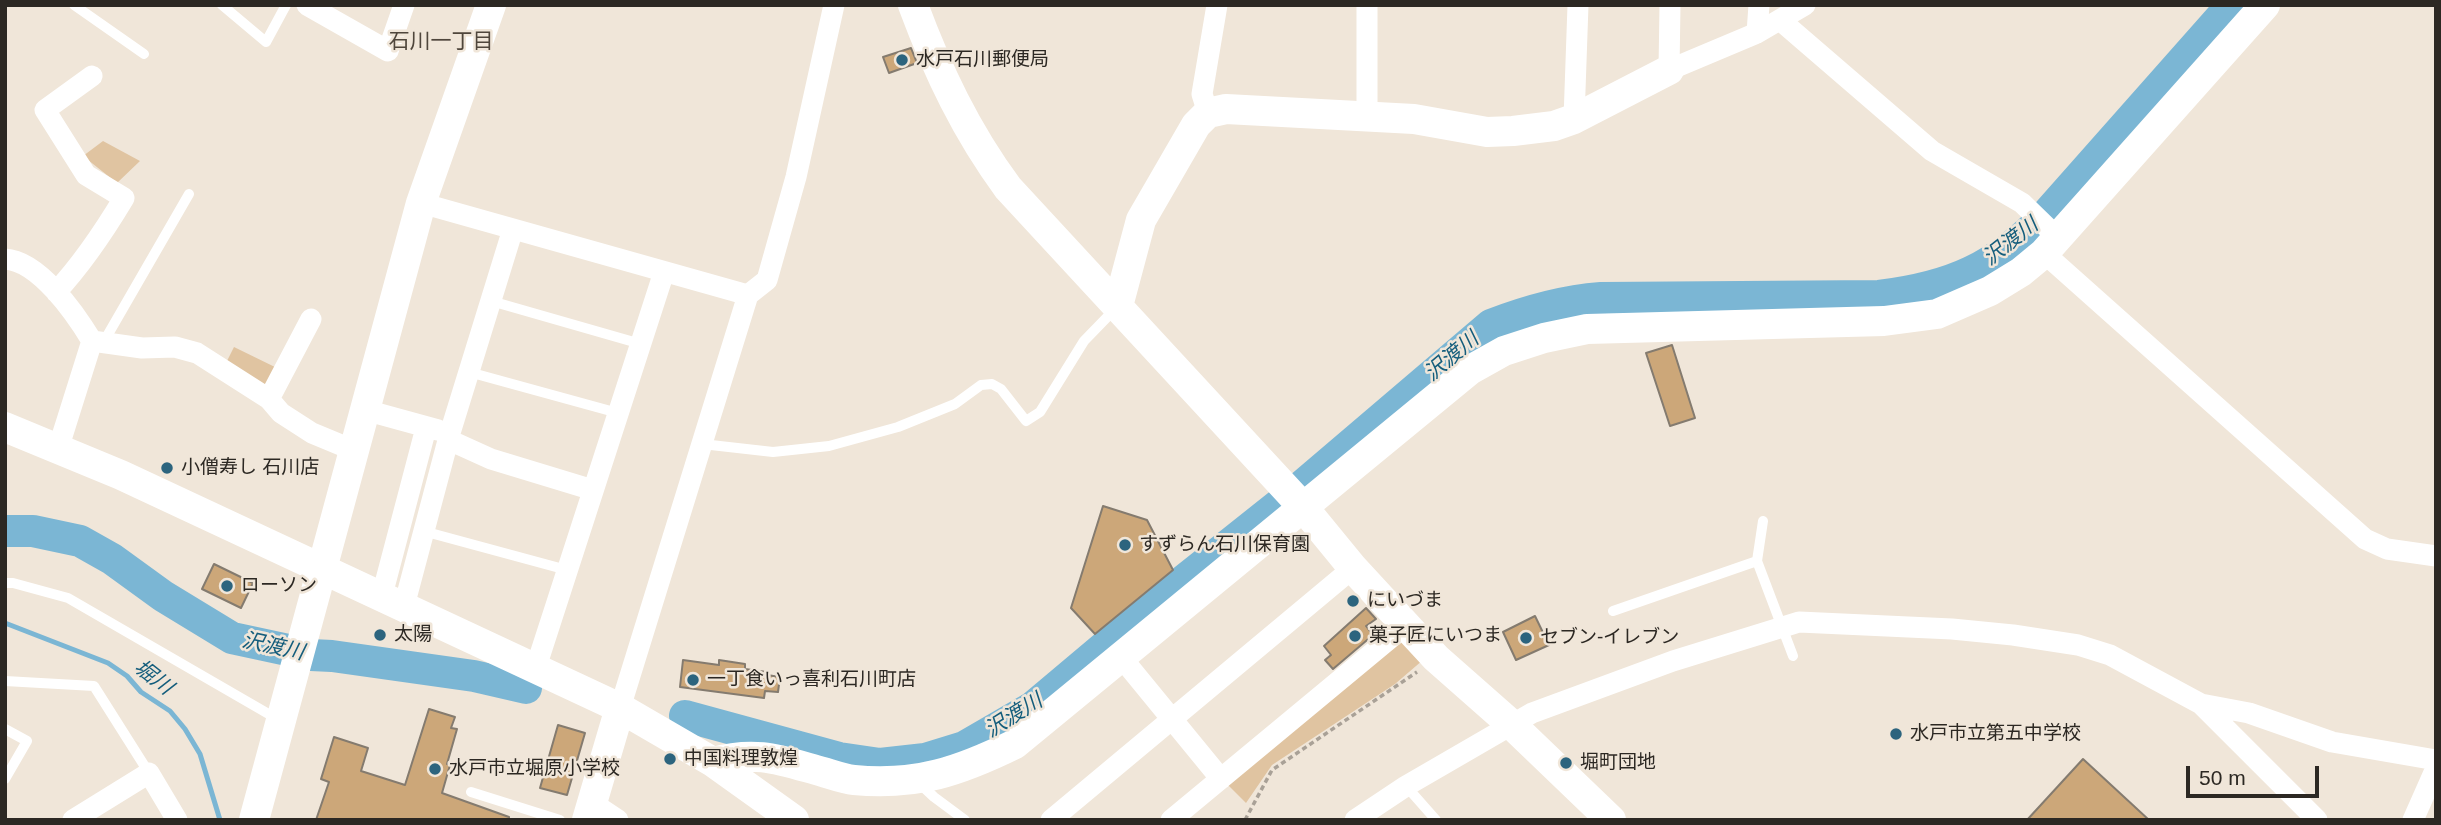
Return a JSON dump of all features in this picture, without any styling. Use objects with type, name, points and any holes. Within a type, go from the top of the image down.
[{"type":"street","points":[[307,5],[388,51],[404,5]]},
{"type":"street","points":[[254,820],[421,203],[491,5]]},
{"type":"street","points":[[618,820],[589,811],[748,295],[766,280],[770,267],[796,177],[834,5]]},
{"type":"street","points":[[913,5],[937,68],[970,133],[990,163],[1038,222],[1294,497],[1405,626],[1611,820]]},
{"type":"street","points":[[1208,113],[1202,94],[1217,5]]},
{"type":"street","points":[[1367,5],[1367,117]]},
{"type":"street","points":[[1574,119],[1578,5]]},
{"type":"street","points":[[1669,70],[1671,5]]},
{"type":"street","points":[[1757,33],[1759,5]]},
{"type":"street","points":[[1118,306],[1141,220],[1191,132],[1208,113],[1226,109],[1414,120],[1487,132],[1554,126],[1574,119],[1669,70],[1757,33],[1805,5]]},
{"type":"street","points":[[712,762],[751,755],[853,780],[916,780],[946,774],[1015,744],[1202,588],[1294,497],[1470,370],[1504,351],[1544,338],[1587,329],[1884,321],[1937,314],[1990,291],[2021,272],[2265,5]]},
{"type":"street","points":[[1780,20],[1932,152],[2022,203],[2050,239],[2365,539],[2387,549],[2436,556]]},
{"type":"street","points":[[56,292],[79,268],[124,198],[86,175],[45,110],[92,76]]},
{"type":"street","points":[[421,203],[748,295]]},
{"type":"street","points":[[393,601],[423,531],[513,229]]},
{"type":"street","points":[[5,259],[16,260],[35,270],[97,342],[142,348],[175,346],[197,353],[269,399],[281,413],[312,433],[353,450]]},
{"type":"street","points":[[536,667],[664,272]]},
{"type":"street","points":[[269,399],[310,319]]},
{"type":"street","points":[[58,449],[97,342]]},
{"type":"street","points":[[365,410],[450,437],[491,459],[593,490]]},
{"type":"street","points":[[5,427],[322,568],[620,708],[712,762],[794,820]]},
{"type":"street","points":[[393,601],[426,428]]},
{"type":"street","points":[[1051,820],[1353,568]]},
{"type":"street","points":[[1355,820],[1406,786],[1532,713],[1673,661],[1799,622],[1952,629],[2078,645],[2110,655],[2201,704],[2318,820]]},
{"type":"street","points":[[1171,820],[1405,626]]},
{"type":"street","points":[[1121,657],[1222,779]]},
{"type":"street","points":[[2201,704],[2249,713],[2332,742],[2436,760]]},
{"type":"street","points":[[2413,820],[2436,768]]},
{"type":"street","points":[[73,820],[149,773],[177,820]]},
{"type":"lane","points":[[74,5],[144,54]]},
{"type":"lane","points":[[222,5],[265,42],[286,5]]},
{"type":"lane","points":[[97,342],[189,194]]},
{"type":"lane","points":[[491,300],[640,344]]},
{"type":"lane","points":[[702,444],[773,452],[828,446],[898,427],[954,404],[981,386],[992,384],[1002,389],[1026,421],[1040,412],[1084,341],[1118,306]]},
{"type":"lane","points":[[476,373],[618,413]]},
{"type":"lane","points":[[1763,521],[1757,561],[1793,656]]},
{"type":"lane","points":[[423,531],[567,570]]},
{"type":"lane","points":[[1613,611],[1757,561]]},
{"type":"lane","points":[[5,583],[68,598],[279,720]]},
{"type":"lane","points":[[5,681],[94,686],[149,773]]},
{"type":"lane","points":[[5,729],[27,741],[5,779]]},
{"type":"lane","points":[[916,780],[965,820]]},
{"type":"lane","points":[[1406,786],[1436,820]]},
{"type":"lane","points":[[471,792],[560,820]]},
{"type":"path","points":[[1245,820],[1272,770],[1436,658]]},
{"type":"shaded area","points":[[103,141],[140,161],[117,183],[83,156]]},
{"type":"shaded area","points":[[234,347],[279,369],[269,387],[226,363]]},
{"type":"shaded area","points":[[1404,638],[1423,660],[1395,684],[1272,765],[1246,803],[1227,784]]},
{"type":"building","points":[[911,48],[917,63],[889,73],[883,57]]},
{"type":"building","points":[[1672,345],[1695,418],[1670,426],[1646,353]]},
{"type":"building","name":"すずらん石川保育園","points":[[1103,506],[1147,520],[1173,570],[1095,634],[1071,608]]},
{"type":"building","name":"ローソン","points":[[214,564],[253,583],[241,608],[202,589]]},
{"type":"building","points":[[1366,608],[1376,619],[1366,626],[1373,635],[1333,669],[1325,660],[1331,655],[1324,646]]},
{"type":"building","name":"セブン-イレブン","points":[[1535,616],[1549,645],[1516,660],[1503,632]]},
{"type":"building","points":[[683,660],[719,665],[719,660],[745,664],[745,669],[780,677],[778,692],[765,691],[764,698],[680,687]]},
{"type":"building","points":[[429,709],[455,717],[451,728],[457,729],[442,793],[509,817],[509,820],[316,820],[329,782],[321,779],[334,737],[368,748],[361,771],[405,785]]},
{"type":"building","points":[[558,725],[585,733],[567,795],[540,788]]},
{"type":"building","points":[[2083,759],[2149,820],[2027,820]]},
{"type":"waterway","name":"沢渡川","points":[[685,716],[839,758],[880,764],[925,759],[964,747],[1033,707],[1178,585],[1295,492],[1491,325],[1545,307],[1601,298],[1879,296],[1929,287],[1990,262],[2009,249],[2046,215],[2232,5]]},
{"type":"waterway","name":"沢渡川","points":[[5,531],[33,531],[80,541],[232,638],[311,655],[474,676],[526,688]]},
{"type":"waterway","name":"堀川","points":[[5,623],[108,663],[127,676],[141,692],[170,711],[200,754],[220,820]]},
{"type":"place","name":"水戸石川郵便局","points":[[902,60]]},
{"type":"place","name":"小僧寿し 石川店","points":[[167,468]]},
{"type":"place","name":"すずらん石川保育園","points":[[1125,545]]},
{"type":"place","name":"ローソン","points":[[227,586]]},
{"type":"place","name":"にいづま","points":[[1353,601]]},
{"type":"place","name":"太陽","points":[[380,635]]},
{"type":"place","name":"菓子匠にいつま","points":[[1355,636]]},
{"type":"place","name":"セブン-イレブン","points":[[1526,638]]},
{"type":"place","name":"一丁食いっ喜利石川町店","points":[[693,680]]},
{"type":"place","name":"水戸市立第五中学校","points":[[1896,734]]},
{"type":"place","name":"中国料理敦煌","points":[[670,759]]},
{"type":"place","name":"堀町団地","points":[[1566,763]]},
{"type":"place","name":"水戸市立堀原小学校","points":[[435,769]]},
{"type":"district","name":"石川一丁目","points":[[441,42]]}]
